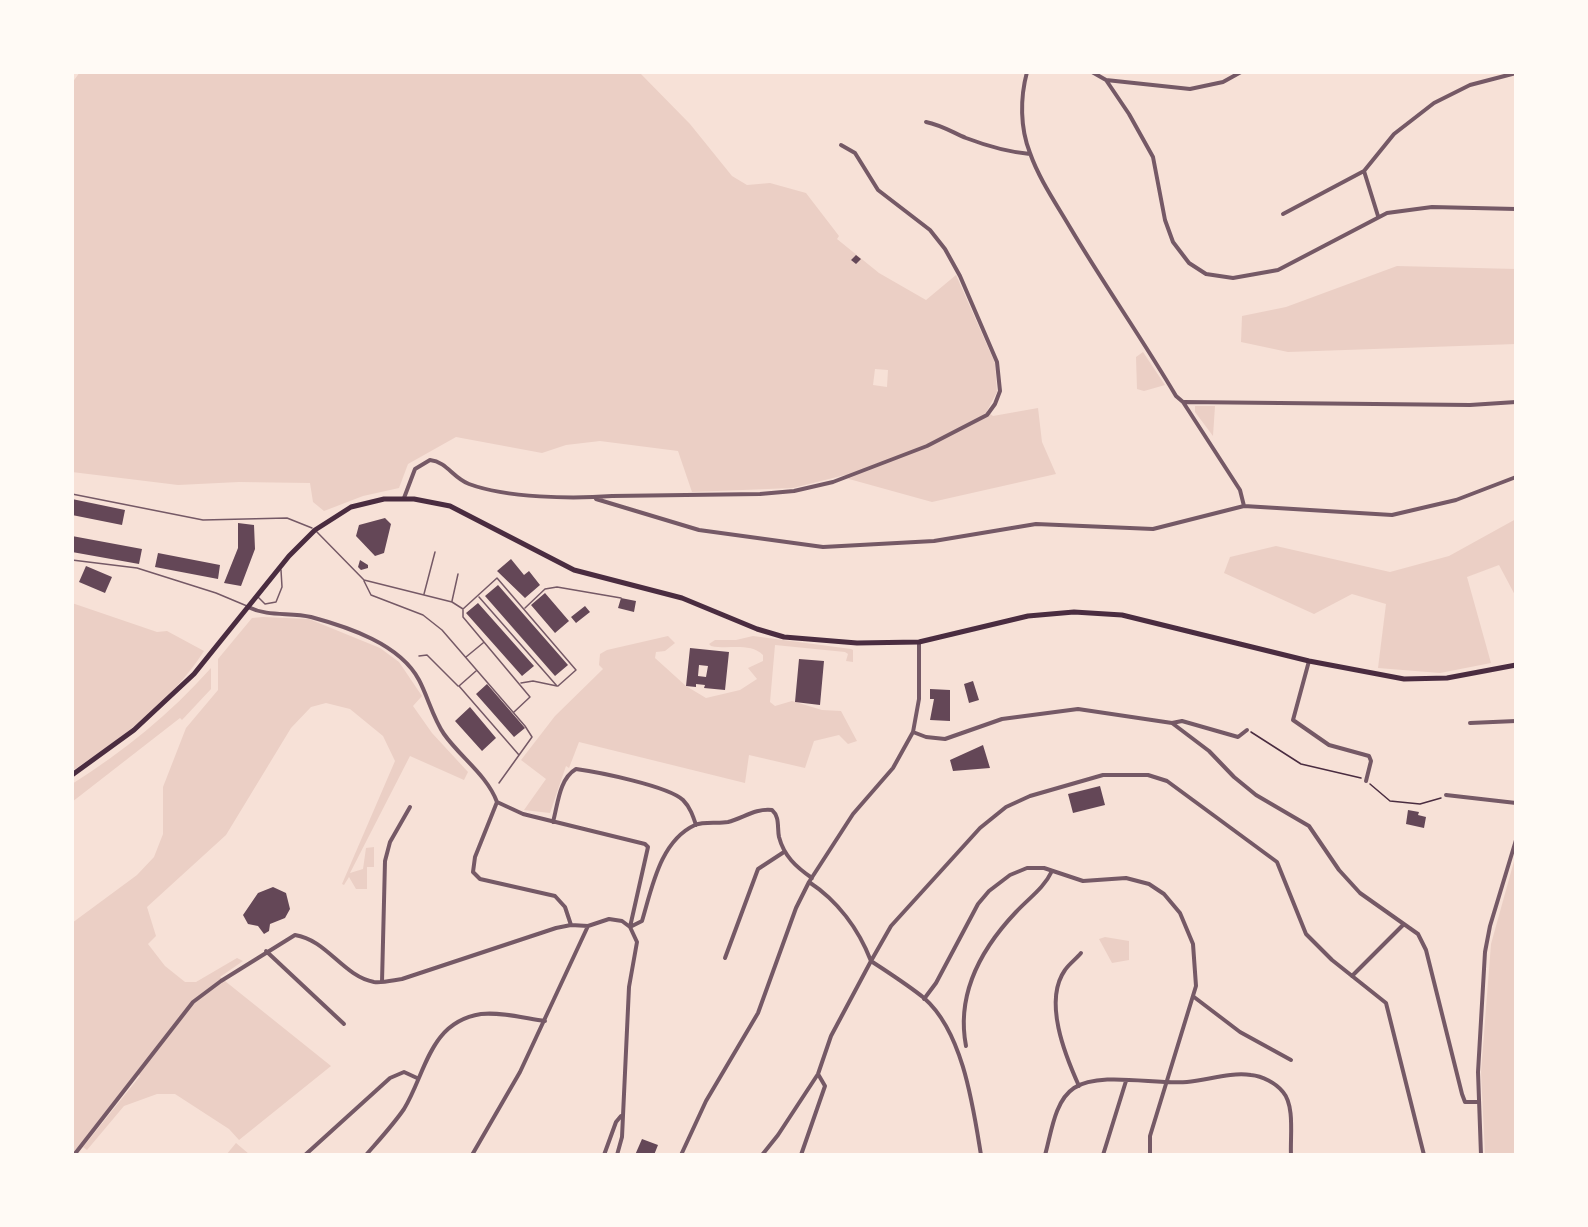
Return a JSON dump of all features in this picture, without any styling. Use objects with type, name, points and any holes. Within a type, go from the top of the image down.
[{"type":"main road","points":[[72,775],[111,749],[194,674],[280,567],[315,530],[339,513],[362,503],[404,498],[450,506],[574,570],[682,598],[774,634],[857,643],[919,642],[1028,616],[1074,612],[1122,615],[1309,661],[1404,679],[1447,678],[1516,665]]},
{"type":"street","points":[[1027,72],[1022,98],[1023,123],[1030,154],[1114,299],[1240,490],[1244,506]]},
{"type":"street","points":[[1092,72],[1106,80],[1190,89],[1223,82],[1241,72]]},
{"type":"street","points":[[1282,214],[1364,171],[1394,134],[1434,103],[1470,85],[1516,73]]},
{"type":"street","points":[[1106,80],[1129,114],[1153,158],[1168,232],[1183,258],[1196,269],[1219,277],[1233,278],[1269,272],[1313,253],[1378,216],[1431,207],[1516,209]]},
{"type":"street","points":[[926,122],[941,125],[980,143],[1010,152],[1030,154]]},
{"type":"street","points":[[596,499],[612,496],[794,491],[833,482],[883,465],[987,415],[1000,391],[997,362],[960,276],[930,230],[878,190],[855,153],[841,145]]},
{"type":"street","points":[[1364,171],[1378,216]]},
{"type":"street","points":[[1183,402],[1470,405],[1516,402]]},
{"type":"street","points":[[404,498],[416,469],[430,460],[441,462],[457,478],[470,484],[542,496],[596,499],[699,530],[813,547],[934,541],[1036,524],[1064,523],[1117,529],[1153,529],[1244,506],[1392,515],[1456,500],[1516,477]]},
{"type":"street","points":[[248,607],[261,612],[310,617],[384,643],[403,659],[418,678],[440,728],[492,788],[497,802],[475,857],[473,872],[480,879],[555,896],[565,907],[572,925]]},
{"type":"street","points":[[681,1155],[706,1101],[758,1013],[796,908],[811,880],[852,813],[893,768],[913,732],[919,699],[919,642]]},
{"type":"street","points":[[1309,661],[1293,720],[1329,745],[1369,756],[1371,761],[1366,780]]},
{"type":"street","points":[[913,732],[926,737],[945,739],[1012,716],[1078,709],[1172,723],[1182,721],[1238,737],[1248,730]]},
{"type":"street","points":[[1470,723],[1516,721]]},
{"type":"street","points":[[1172,723],[1209,751],[1234,777],[1256,795],[1309,826],[1339,870],[1360,893],[1418,934],[1426,950],[1462,1094],[1465,1102],[1478,1102]]},
{"type":"street","points":[[553,822],[562,786],[568,774],[576,769],[614,776],[676,796],[692,812],[696,825]]},
{"type":"street","points":[[762,1155],[818,1074],[831,1036],[891,926],[989,819],[1013,803],[1030,796],[1113,774],[1148,775],[1167,781],[1277,862],[1301,927],[1312,941],[1352,976],[1379,994],[1386,1003],[1424,1155]]},
{"type":"street","points":[[1446,795],[1516,803]]},
{"type":"street","points":[[497,802],[523,814],[645,844],[648,847],[630,927]]},
{"type":"street","points":[[381,982],[384,861],[390,842],[410,807]]},
{"type":"street","points":[[630,927],[642,921],[657,873],[670,847],[696,825],[728,822],[761,810],[772,810],[777,816],[779,836],[784,852],[845,915],[862,938],[871,961],[924,999],[947,1026],[971,1093],[981,1155]]},
{"type":"street","points":[[1481,1155],[1478,1102],[1485,952],[1490,926],[1516,840]]},
{"type":"street","points":[[724,958],[758,868],[784,852]]},
{"type":"street","points":[[924,999],[936,983],[978,904],[989,891],[1018,871],[1036,867],[1083,881],[1126,878],[1149,884],[1164,894],[1180,913],[1193,944],[1196,971],[1194,997],[1150,1136],[1150,1155]]},
{"type":"street","points":[[966,1046],[963,1005],[978,965],[1003,928],[1040,890],[1053,871]]},
{"type":"street","points":[[74,1155],[193,1002],[266,951],[295,935],[309,937],[349,969],[373,982],[381,982],[402,979],[526,937],[572,925],[588,926],[609,919],[622,921],[630,927],[637,942],[629,987],[621,1116],[622,1137],[617,1155]]},
{"type":"street","points":[[1352,976],[1404,925]]},
{"type":"street","points":[[472,1155],[507,1097],[545,1021],[588,926]]},
{"type":"street","points":[[266,951],[344,1024]]},
{"type":"street","points":[[1079,1086],[1059,1036],[1057,995],[1064,971],[1081,954]]},
{"type":"street","points":[[1194,997],[1240,1032],[1292,1060]]},
{"type":"street","points":[[366,1155],[405,1107],[417,1078],[440,1038],[468,1018],[492,1014],[545,1021]]},
{"type":"street","points":[[304,1155],[394,1075],[404,1072],[417,1078]]},
{"type":"street","points":[[801,1155],[825,1086],[818,1074]]},
{"type":"street","points":[[1045,1155],[1062,1104],[1071,1090],[1079,1086],[1092,1082],[1186,1082],[1240,1074],[1262,1077],[1283,1091],[1288,1103],[1291,1155]]},
{"type":"street","points":[[1103,1155],[1126,1081]]},
{"type":"street","points":[[604,1155],[616,1122],[621,1116]]},
{"type":"lane","points":[[72,494],[203,520],[293,519],[309,525],[364,580],[371,595],[423,615],[442,630],[532,737],[499,783]]},
{"type":"lane","points":[[423,595],[435,552]]},
{"type":"lane","points":[[72,560],[137,568],[216,592],[248,607]]},
{"type":"lane","points":[[257,596],[265,604],[276,602],[283,580],[280,567]]},
{"type":"lane","points":[[452,602],[458,574]]},
{"type":"lane","points":[[462,609],[497,578],[576,670],[558,686]]},
{"type":"lane","points":[[364,580],[452,602],[462,609],[463,617],[483,643],[530,697],[513,712]]},
{"type":"lane","points":[[524,608],[544,589],[557,587],[621,598]]},
{"type":"lane","points":[[478,596],[558,686]]},
{"type":"lane","points":[[465,657],[483,643]]},
{"type":"lane","points":[[419,656],[427,655],[459,686],[519,755]]},
{"type":"lane","points":[[459,686],[477,670]]},
{"type":"lane","points":[[520,684],[533,681],[558,686]]},
{"type":"path","points":[[1248,730],[1301,764],[1337,771],[1366,780],[1390,801],[1429,803],[1446,795]]},
{"type":"shaded area","points":[[80,72],[639,72],[690,124],[732,176],[747,185],[770,183],[806,193],[839,236],[837,239],[879,273],[926,300],[956,275],[995,363],[997,392],[987,411],[993,416],[1038,408],[1042,442],[1056,474],[932,502],[849,479],[845,475],[793,488],[692,492],[678,451],[600,441],[566,445],[542,453],[456,437],[408,464],[399,488],[363,496],[324,511],[313,502],[310,483],[239,482],[178,485],[72,472],[72,83]],"holes":[[[875,369],[888,370],[887,387],[873,385]]]},
{"type":"shaded area","points":[[1397,266],[1516,269],[1516,344],[1288,352],[1241,342],[1242,316],[1286,307]]},
{"type":"shaded area","points":[[1143,352],[1165,385],[1144,391],[1137,389],[1136,357]]},
{"type":"shaded area","points":[[1195,406],[1215,406],[1213,436],[1195,412]]},
{"type":"shaded area","points":[[1516,519],[1516,597],[1499,565],[1467,577],[1491,663],[1440,673],[1378,668],[1386,604],[1352,594],[1314,614],[1224,573],[1230,557],[1276,546],[1390,572],[1449,556]]},
{"type":"shaded area","points":[[72,603],[157,632],[167,631],[204,651],[161,703],[109,746],[72,771]]},
{"type":"shaded area","points":[[252,618],[309,619],[380,648],[399,662],[422,696],[413,706],[432,733],[468,772],[464,780],[410,756],[350,873],[363,869],[366,848],[374,847],[374,867],[367,867],[367,889],[356,889],[349,877],[344,885],[342,884],[395,761],[383,736],[350,709],[326,703],[311,707],[291,728],[226,835],[147,907],[156,936],[148,944],[165,966],[185,982],[196,982],[237,958],[243,961],[220,977],[331,1066],[239,1140],[229,1129],[175,1094],[157,1094],[124,1106],[87,1150],[83,1147],[140,1076],[137,1073],[72,1154],[72,923],[137,875],[154,857],[163,834],[163,787],[186,728],[218,690],[218,659]]},
{"type":"shaded area","points":[[668,636],[675,643],[665,651],[656,652],[655,658],[686,686],[706,698],[740,690],[757,679],[748,668],[763,661],[763,655],[752,649],[718,647],[709,644],[715,640],[736,640],[753,636],[853,650],[853,662],[846,661],[848,654],[845,652],[775,645],[770,702],[775,706],[792,701],[822,710],[841,711],[857,741],[848,744],[839,735],[814,741],[805,768],[749,755],[745,783],[579,742],[569,768],[566,766],[550,813],[524,810],[546,779],[521,760],[555,716],[603,669],[599,665],[600,654],[607,650]]},
{"type":"shaded area","points":[[211,668],[211,689],[182,720],[180,718],[72,802],[72,784],[146,731]]},
{"type":"shaded area","points":[[1516,854],[1516,1155],[1485,1155],[1481,1072],[1491,944]]},
{"type":"shaded area","points":[[1105,937],[1129,941],[1129,960],[1112,963],[1099,939]]},
{"type":"shaded area","points":[[236,1143],[249,1154],[249,1155],[226,1155]]},
{"type":"building","points":[[856,255],[861,259],[856,264],[851,260]]},
{"type":"building","points":[[72,499],[125,510],[122,525],[72,515]]},
{"type":"building","points":[[385,518],[391,524],[384,553],[375,556],[356,536],[359,525]]},
{"type":"building","points":[[238,523],[254,525],[255,549],[241,586],[224,583],[238,548]]},
{"type":"building","points":[[72,536],[142,549],[139,564],[72,552]]},
{"type":"building","points":[[158,553],[220,565],[218,579],[155,567]]},
{"type":"building","points":[[511,559],[524,575],[529,571],[540,585],[525,598],[497,571]]},
{"type":"building","points":[[360,560],[368,565],[368,568],[361,570],[358,567]]},
{"type":"building","points":[[86,566],[112,577],[105,593],[79,582]]},
{"type":"building","points":[[498,585],[568,665],[555,676],[485,596]]},
{"type":"building","points":[[545,593],[569,621],[555,633],[531,605]]},
{"type":"building","points":[[621,598],[636,601],[634,612],[618,608]]},
{"type":"building","points":[[478,603],[534,666],[522,676],[466,613]]},
{"type":"building","points":[[585,606],[590,612],[576,623],[571,617]]},
{"type":"building","points":[[690,648],[729,652],[725,690],[704,688],[705,685],[696,684],[696,687],[686,686]],"holes":[[[699,665],[708,666],[706,677],[698,676]]]},
{"type":"building","points":[[799,659],[824,661],[820,705],[795,702]]},
{"type":"building","points":[[973,681],[979,700],[969,703],[964,684]]},
{"type":"building","points":[[487,684],[525,728],[514,737],[476,694]]},
{"type":"building","points":[[930,689],[950,690],[950,721],[930,720],[934,699],[930,699]]},
{"type":"building","points":[[470,707],[496,738],[482,751],[455,721]]},
{"type":"building","points":[[983,745],[990,768],[953,771],[950,760]]},
{"type":"building","points":[[1100,786],[1105,805],[1073,813],[1068,794]]},
{"type":"building","points":[[1408,810],[1419,812],[1418,815],[1426,817],[1424,828],[1406,824]]},
{"type":"building","points":[[273,887],[286,893],[290,909],[285,918],[270,924],[269,931],[264,934],[258,926],[248,924],[243,915],[258,893]]},
{"type":"building","points":[[642,1139],[658,1145],[654,1155],[635,1155]]}]
